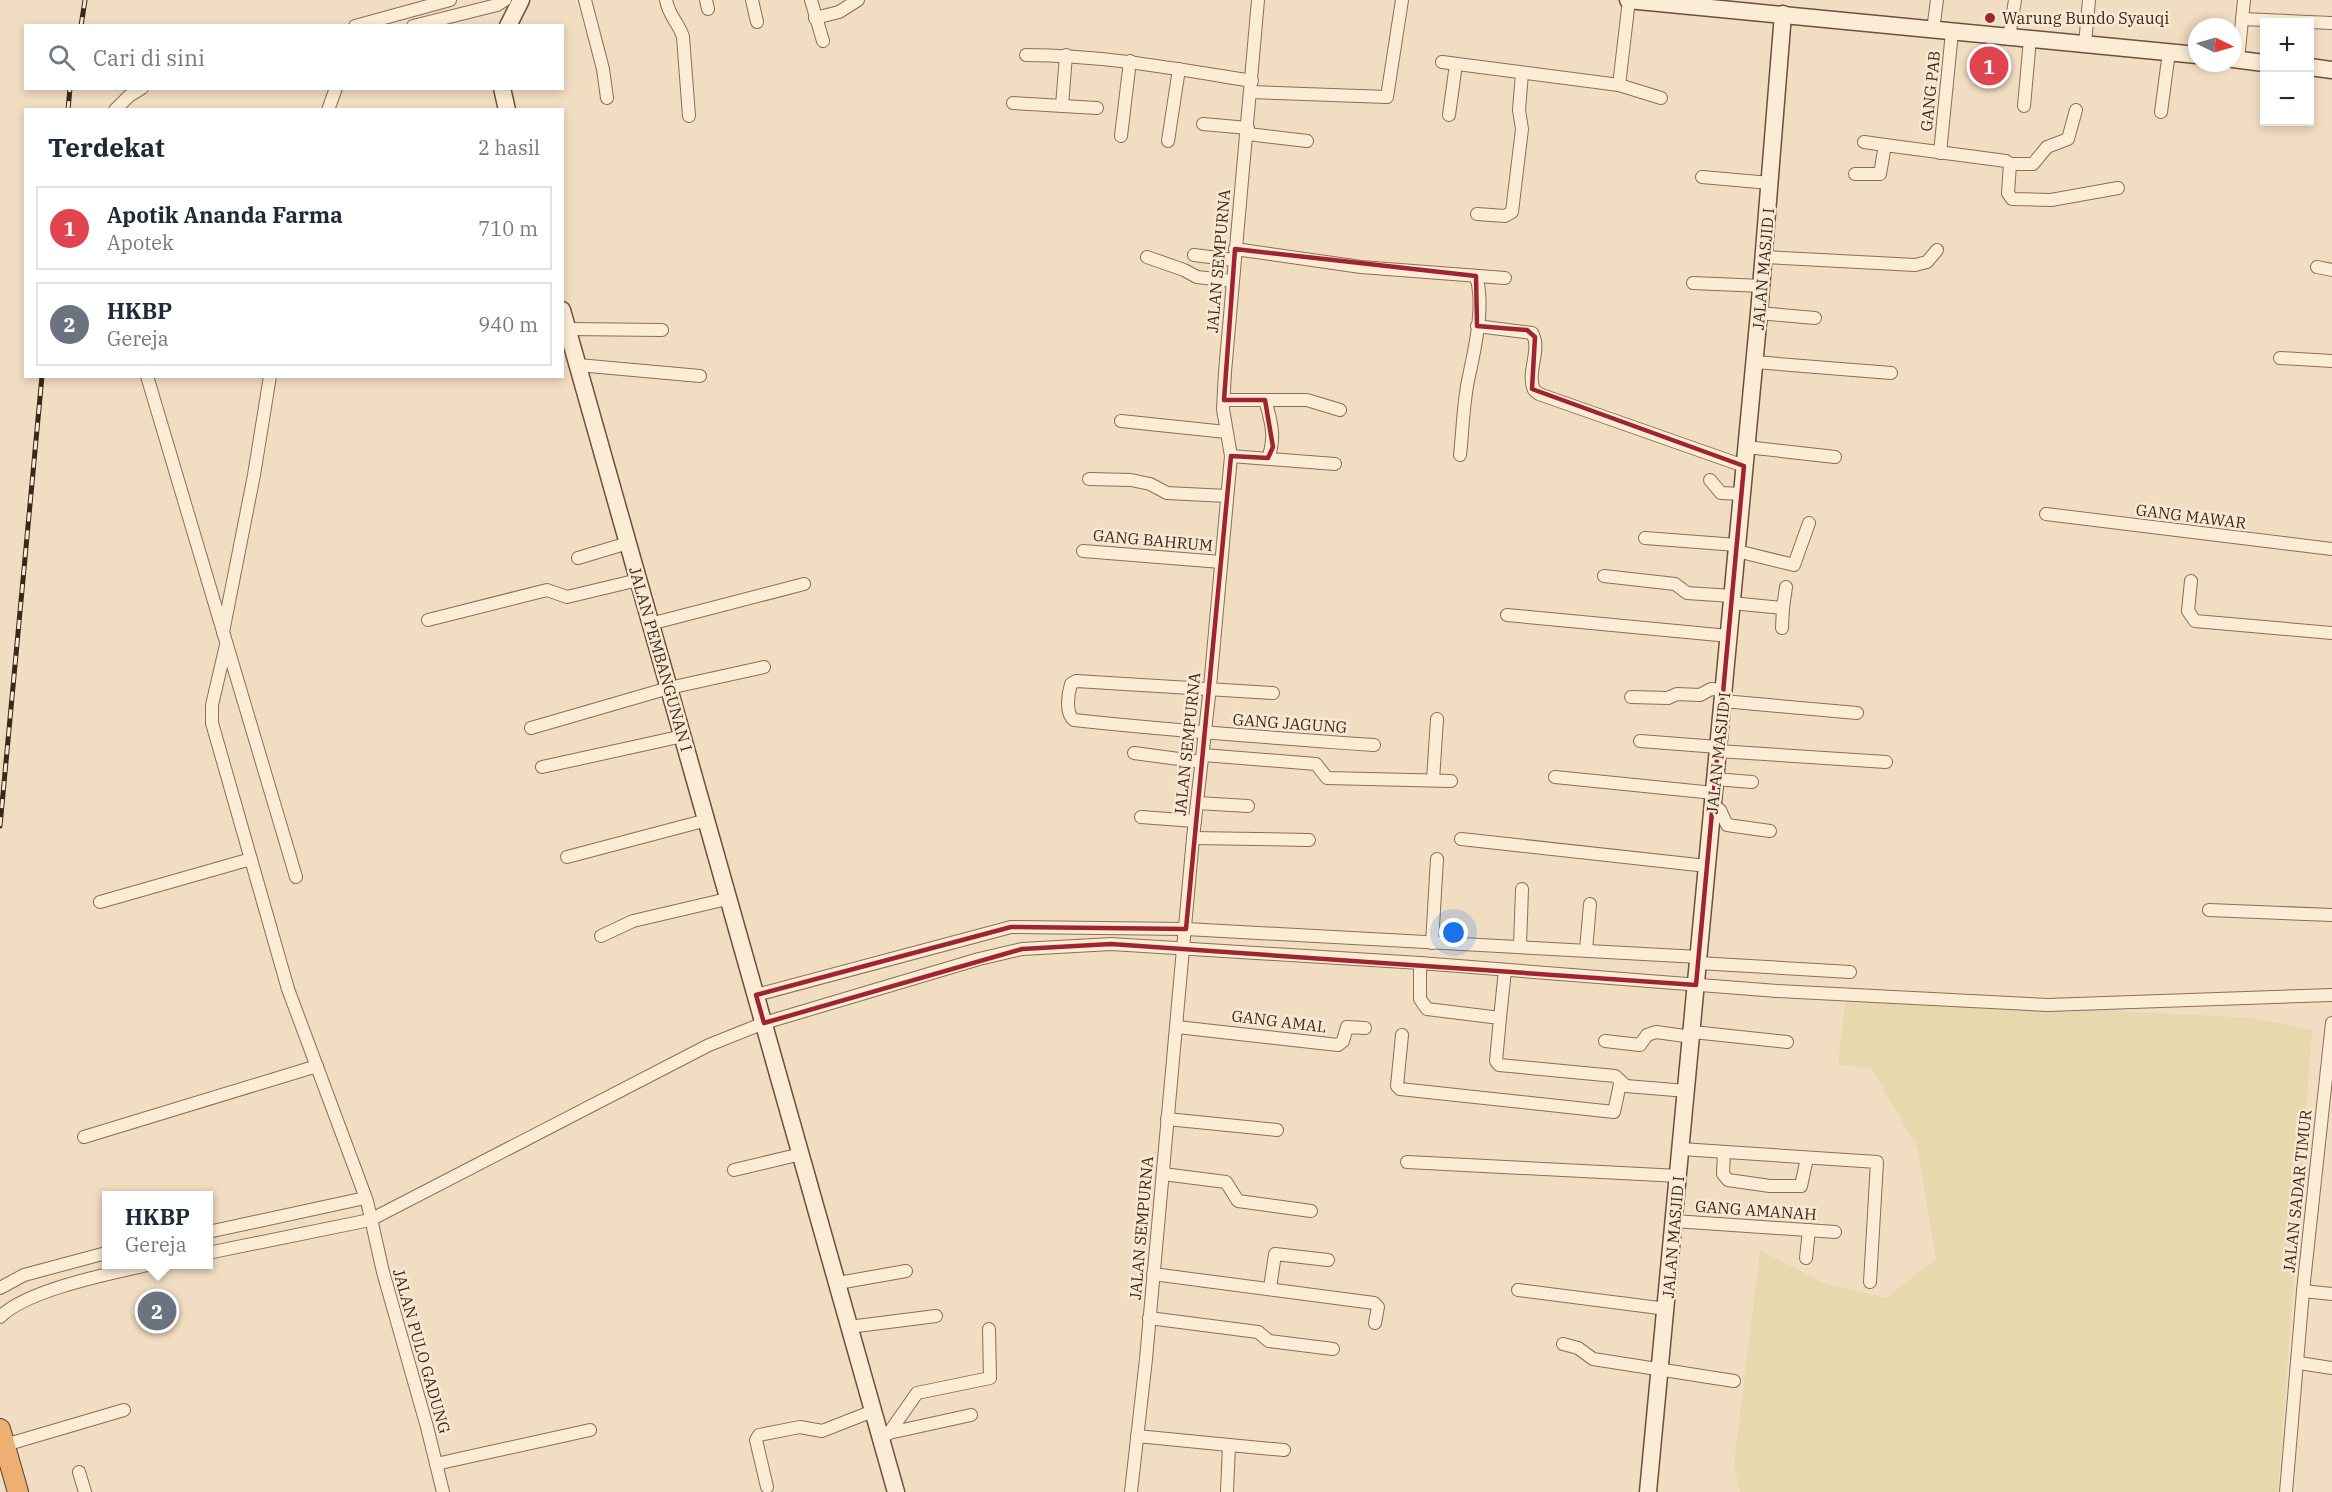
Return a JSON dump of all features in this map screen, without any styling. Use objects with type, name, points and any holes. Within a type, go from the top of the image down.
[{"type":"highway","points":[[2,1437],[18,1492]]},
{"type":"highway","points":[[0,1475],[5,1492]]},
{"type":"main road","points":[[509,24],[521,0]]},
{"type":"main road","points":[[1629,0],[1777,9],[1934,30],[2188,55]]},
{"type":"main road","name":"JALAN MASJID I","points":[[1648,1492],[1762,286],[1770,183],[1777,9]]},
{"type":"main road","points":[[2242,61],[2260,62]]},
{"type":"main road","points":[[2314,68],[2332,70]]},
{"type":"main road","points":[[502,90],[507,108]]},
{"type":"main road","name":"JALAN PEMBANGUNAN I","points":[[564,316],[873,1411],[885,1436],[896,1492]]},
{"type":"street","points":[[362,24],[450,0]]},
{"type":"street","points":[[421,24],[496,5],[505,0]]},
{"type":"street","points":[[585,0],[603,69],[607,98]]},
{"type":"street","points":[[666,0],[669,15],[681,30],[683,37],[689,116]]},
{"type":"street","points":[[752,0],[757,22]]},
{"type":"street","points":[[811,0],[823,41]]},
{"type":"street","points":[[815,18],[839,12],[858,0]]},
{"type":"street","name":"JALAN SEMPURNA","points":[[1131,1492],[1164,1174],[1193,838],[1210,687],[1231,456],[1226,432],[1224,400],[1234,255],[1248,131],[1258,0]]},
{"type":"street","points":[[1026,55],[1066,55],[1130,62],[1179,69],[1252,87],[1387,97],[1402,0]]},
{"type":"street","points":[[1619,85],[1629,0]]},
{"type":"street","points":[[1934,30],[1937,0]]},
{"type":"street","points":[[2008,37],[2014,0]]},
{"type":"street","points":[[2085,44],[2089,0]]},
{"type":"street","points":[[2244,0],[2242,19],[2332,23]]},
{"type":"street","name":"GANG PAB","points":[[1940,153],[1952,32]]},
{"type":"street","points":[[2024,106],[2030,39]]},
{"type":"street","points":[[2161,112],[2169,52]]},
{"type":"street","points":[[1062,106],[1066,55]]},
{"type":"street","points":[[1121,136],[1130,62]]},
{"type":"street","points":[[1442,62],[1619,85],[1662,98]]},
{"type":"street","points":[[1449,115],[1456,64]]},
{"type":"street","points":[[1168,141],[1179,69]]},
{"type":"street","points":[[1477,214],[1505,216],[1512,212],[1514,206],[1522,129],[1519,110],[1522,73]]},
{"type":"street","points":[[117,108],[139,90]]},
{"type":"street","points":[[329,108],[335,90]]},
{"type":"street","points":[[1013,103],[1097,108]]},
{"type":"street","points":[[1864,142],[2006,160],[2010,164],[2033,164],[2047,147],[2066,142],[2076,110]]},
{"type":"street","points":[[1203,124],[1307,141]]},
{"type":"street","points":[[1855,174],[1880,174],[1885,145]]},
{"type":"street","points":[[2010,164],[2008,193],[2012,199],[2051,200],[2118,188]]},
{"type":"street","points":[[1702,177],[1770,183]]},
{"type":"street","points":[[1764,256],[1915,265],[1927,262],[1937,250]]},
{"type":"street","points":[[1194,255],[1234,255],[1505,278]]},
{"type":"street","points":[[1147,258],[1184,270],[1197,277],[1232,281]]},
{"type":"street","points":[[2317,267],[2332,270]]},
{"type":"street","points":[[1460,455],[1477,326],[1479,288],[1476,276]]},
{"type":"street","points":[[1693,283],[1762,286]]},
{"type":"street","points":[[1759,313],[1815,318]]},
{"type":"street","points":[[1477,326],[1532,333],[1535,344],[1531,380],[1534,390],[1539,394],[1744,466]]},
{"type":"street","points":[[568,329],[662,330]]},
{"type":"street","points":[[2280,358],[2332,361]]},
{"type":"street","points":[[1754,362],[1891,373]]},
{"type":"street","points":[[578,365],[700,376]]},
{"type":"street","points":[[148,378],[296,877]]},
{"type":"street","name":"JALAN PULO GADUNG","points":[[270,378],[212,705],[212,723],[288,989],[368,1208],[443,1492]]},
{"type":"street","points":[[1224,400],[1307,400],[1340,410]]},
{"type":"street","points":[[1265,400],[1272,424],[1273,447],[1268,458]]},
{"type":"street","points":[[1121,422],[1226,432]]},
{"type":"street","points":[[1746,447],[1835,457]]},
{"type":"street","points":[[1231,456],[1335,464]]},
{"type":"street","points":[[1089,479],[1131,480],[1171,493],[1227,496]]},
{"type":"street","points":[[1710,480],[1721,493],[1742,494]]},
{"type":"street","name":"GANG MAWAR","points":[[2046,514],[2332,549]]},
{"type":"street","points":[[1645,538],[1737,548],[1794,565],[1809,523]]},
{"type":"street","points":[[578,558],[628,543]]},
{"type":"street","name":"GANG BAHRUM","points":[[1083,550],[1221,562]]},
{"type":"street","points":[[1604,576],[1675,584],[1688,593],[1783,608]]},
{"type":"street","points":[[428,620],[537,592],[551,591],[567,597],[638,580]]},
{"type":"street","points":[[2191,581],[2188,611],[2195,621],[2332,633]]},
{"type":"street","points":[[650,624],[804,584]]},
{"type":"street","points":[[1782,628],[1786,587]]},
{"type":"street","points":[[1507,615],[1729,636]]},
{"type":"street","points":[[531,728],[669,688],[764,667]]},
{"type":"street","name":"GANG JAGUNG","points":[[1210,687],[1076,681],[1071,684],[1069,716],[1074,720],[1204,734],[1374,745]]},
{"type":"street","points":[[1210,687],[1273,693]]},
{"type":"street","points":[[1631,696],[1668,698],[1677,694],[1700,694],[1711,689],[1724,696],[1857,713]]},
{"type":"street","points":[[1433,780],[1437,719]]},
{"type":"street","points":[[542,767],[683,736]]},
{"type":"street","points":[[1640,741],[1886,762]]},
{"type":"street","points":[[1134,753],[1316,764],[1327,778],[1451,781]]},
{"type":"street","points":[[1555,777],[1714,793],[1752,782]]},
{"type":"street","points":[[1714,793],[1727,825],[1770,831]]},
{"type":"street","points":[[1197,803],[1248,806]]},
{"type":"street","points":[[1142,817],[1195,821]]},
{"type":"street","points":[[567,858],[707,820]]},
{"type":"street","points":[[1193,838],[1309,840]]},
{"type":"street","points":[[1461,839],[1707,866]]},
{"type":"street","points":[[1432,943],[1437,859]]},
{"type":"street","points":[[100,902],[251,860]]},
{"type":"street","points":[[1521,946],[1522,889]]},
{"type":"street","points":[[601,936],[633,921],[727,899]]},
{"type":"street","points":[[1586,950],[1590,904]]},
{"type":"street","points":[[2209,910],[2332,915]]},
{"type":"street","points":[[213,1252],[368,1208],[710,1045],[761,1011],[1011,927],[1185,938],[1432,943],[1586,950],[1697,971],[2048,1005],[2332,995]]},
{"type":"street","points":[[761,1011],[899,981],[1022,949],[1185,938],[1363,958],[1505,969],[1850,972]]},
{"type":"street","points":[[1363,958],[1365,942]]},
{"type":"street","points":[[1420,963],[1420,999],[1427,1009],[1500,1018]]},
{"type":"street","points":[[1402,1035],[1397,1086],[1400,1089],[1614,1112],[1620,1084],[1615,1076],[1498,1065],[1496,1061],[1505,969]]},
{"type":"street","name":"JALAN SADAR TIMUR","points":[[2286,1492],[2299,1363],[2303,1290],[2332,1023]]},
{"type":"street","name":"GANG AMAL","points":[[1177,1027],[1338,1045],[1343,1041],[1347,1027],[1365,1028]]},
{"type":"street","points":[[1605,1041],[1640,1045],[1647,1035],[1656,1032],[1787,1042]]},
{"type":"street","points":[[84,1137],[317,1066]]},
{"type":"street","points":[[1620,1084],[1687,1091]]},
{"type":"street","points":[[1167,1119],[1277,1130]]},
{"type":"street","points":[[1682,1149],[1877,1162],[1870,1282]]},
{"type":"street","points":[[1724,1152],[1723,1174],[1728,1180],[1770,1186],[1801,1185],[1807,1158]]},
{"type":"street","points":[[734,1170],[801,1154]]},
{"type":"street","points":[[1407,1162],[1679,1176]]},
{"type":"street","points":[[1164,1174],[1226,1182],[1238,1201],[1311,1211]]},
{"type":"street","points":[[213,1231],[368,1208]]},
{"type":"street","name":"GANG AMANAH","points":[[1674,1221],[1834,1232]]},
{"type":"street","points":[[1806,1258],[1809,1230]]},
{"type":"street","points":[[0,1288],[24,1275],[102,1254]]},
{"type":"street","points":[[1269,1287],[1275,1254],[1328,1260]]},
{"type":"street","points":[[0,1317],[18,1302],[130,1269]]},
{"type":"street","points":[[838,1283],[906,1270]]},
{"type":"street","points":[[1153,1274],[1269,1287],[1374,1303],[1378,1307],[1375,1323]]},
{"type":"street","points":[[1518,1290],[1667,1309]]},
{"type":"street","points":[[2303,1290],[2332,1294]]},
{"type":"street","points":[[849,1327],[936,1316]]},
{"type":"street","points":[[1149,1318],[1258,1332],[1269,1341],[1333,1349]]},
{"type":"street","points":[[885,1436],[917,1393],[990,1378],[989,1329]]},
{"type":"street","points":[[1563,1344],[1578,1348],[1593,1359],[1734,1381]]},
{"type":"street","points":[[2299,1363],[2332,1368]]},
{"type":"street","points":[[2,1437],[124,1410]]},
{"type":"street","points":[[767,1487],[756,1440],[759,1435],[800,1427],[822,1431],[873,1411]]},
{"type":"street","points":[[885,1436],[971,1415]]},
{"type":"street","points":[[436,1464],[590,1430]]},
{"type":"street","points":[[1137,1436],[1284,1450]]},
{"type":"street","points":[[1227,1492],[1229,1445]]},
{"type":"street","points":[[79,1472],[85,1492]]},
{"type":"highlighted area","points":[[1235,249],[1476,276],[1477,326],[1527,330],[1535,337],[1532,389],[1744,466],[1696,985],[1111,944],[1022,949],[764,1023],[756,995],[1011,927],[1186,929],[1231,456],[1268,458],[1273,447],[1265,400],[1224,400]]},
{"type":"shaded area","points":[[1846,997],[2253,1018],[2312,1030],[2278,1492],[1740,1492],[1734,1464],[1760,1250],[1826,1284],[1886,1298],[1936,1259],[1918,1149],[1872,1069],[1838,1064]]},
{"type":"railway","points":[[81,24],[85,0]]},
{"type":"railway","points":[[68,108],[70,90]]},
{"type":"railway","points":[[0,826],[42,378]]},
{"type":"place","name":"Warung Bundo Syauqi","points":[[1990,18]]},
{"type":"place","name":"Apotik Ananda Farma","points":[[1989,66]]},
{"type":"place","name":"HKBP","points":[[157,1311]]}]
